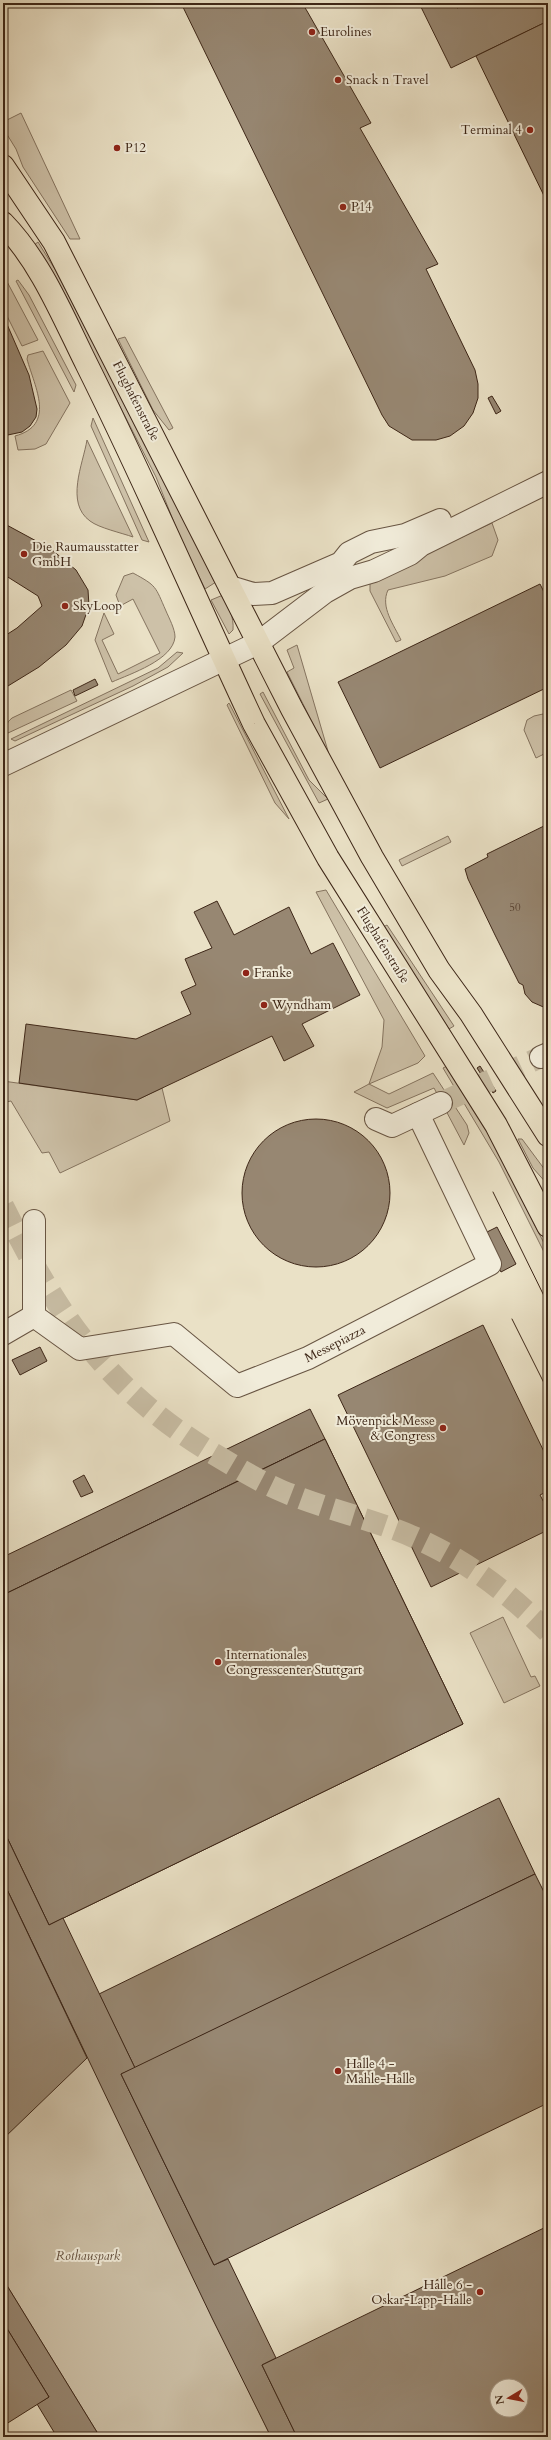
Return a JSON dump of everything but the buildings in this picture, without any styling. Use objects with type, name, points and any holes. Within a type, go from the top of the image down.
[{"type":"main road","name":"Flughafenstraße","points":[[3,166],[54,242],[258,643],[372,858],[439,970],[471,1014],[548,1135]]},
{"type":"main road","name":"Flughafenstraße","points":[[3,223],[27,252],[43,279],[83,356],[147,490],[254,724],[328,858],[496,1125],[548,1226]]},
{"type":"street","points":[[230,587],[253,594],[272,593],[349,569],[374,571],[410,554],[421,545],[462,524],[548,482]]},
{"type":"street","points":[[349,569],[348,552],[371,542],[405,534],[445,517],[462,524]]},
{"type":"street","points":[[3,765],[258,643],[349,569]]},
{"type":"street","points":[[376,1119],[392,1126],[441,1103]]},
{"type":"street","name":"Messepiazza","points":[[34,1316],[80,1350],[174,1334],[237,1386],[308,1358],[490,1264],[418,1114]]},
{"type":"street","points":[[3,1334],[34,1316],[34,1221]]},
{"type":"green space","points":[[21,113],[80,239],[70,239],[23,167],[16,149],[3,128],[3,122]]},
{"type":"green space","points":[[38,242],[56,271],[216,582],[205,589],[181,540],[156,477],[55,279],[34,245]]},
{"type":"green space","points":[[3,276],[38,340],[22,346],[3,308]]},
{"type":"green space","points":[[18,280],[29,295],[76,385],[74,392],[16,281]]},
{"type":"green space","points":[[125,337],[173,428],[169,430],[153,410],[118,339]]},
{"type":"green space","points":[[43,351],[70,403],[46,444],[35,449],[18,450],[15,436],[28,431],[35,423],[39,414],[38,393],[27,359],[28,355]]},
{"type":"green space","points":[[93,418],[149,542],[142,540],[91,426]]},
{"type":"green space","points":[[87,440],[133,537],[94,524],[83,513],[78,504],[78,483]]},
{"type":"green space","points":[[492,523],[498,540],[492,556],[445,576],[388,590],[386,596],[387,609],[401,640],[396,642],[370,591],[370,583],[373,579]]},
{"type":"green space","points":[[133,573],[151,584],[157,591],[172,624],[175,637],[167,653],[159,659],[150,665],[112,682],[95,640],[104,613],[114,634],[102,640],[118,674],[160,653],[133,599],[120,606],[116,595],[124,576]]},
{"type":"green space","points":[[223,595],[233,621],[233,630],[229,634],[211,600]]},
{"type":"green space","points":[[297,645],[330,758],[287,672],[294,668],[287,650]]},
{"type":"green space","points":[[177,652],[183,653],[168,667],[133,686],[15,741],[11,739],[158,668]]},
{"type":"green space","points":[[71,690],[77,701],[8,733],[7,725],[12,718]]},
{"type":"green space","points":[[263,692],[309,780],[328,799],[319,803],[260,694]]},
{"type":"green space","points":[[229,703],[289,819],[275,803],[227,705]]},
{"type":"green space","points":[[543,714],[548,716],[548,752],[536,758],[524,730],[527,720],[534,716]]},
{"type":"green space","points":[[448,836],[451,842],[402,866],[399,860]]},
{"type":"green space","points":[[326,890],[425,1056],[418,1063],[369,1084],[382,1047],[384,1020],[316,892]]},
{"type":"green space","points":[[387,925],[454,1026],[449,1029],[383,927]]},
{"type":"green space","points":[[447,1066],[483,1123],[548,1251],[548,1260],[499,1162],[443,1068]]},
{"type":"green space","points":[[433,1073],[467,1125],[469,1133],[464,1145],[434,1088],[387,1108],[354,1092],[369,1084],[389,1094]]},
{"type":"green space","points":[[3,1081],[137,1100],[162,1088],[170,1121],[60,1173],[49,1152],[42,1153],[11,1101],[6,1102],[3,1096]]},
{"type":"green space","points":[[518,1139],[522,1139],[548,1174],[548,1185],[533,1168]]},
{"type":"green space","points":[[503,1617],[531,1677],[535,1676],[540,1686],[504,1703],[470,1633]]},
{"type":"green space","name":"Rothauspark","points":[[3,1881],[271,2437],[100,2437],[3,2279]]},
{"type":"tunnel","points":[[441,1103],[541,1057]]},
{"type":"tunnel","points":[[3,1206],[45,1283],[67,1317],[91,1349],[117,1379],[147,1406],[180,1432],[242,1471],[266,1484],[309,1501],[391,1528],[435,1547],[476,1571],[495,1585],[548,1632]]},
{"type":"tram line","points":[[493,1192],[548,1304]]},
{"type":"tram line","points":[[512,1319],[548,1391]]},
{"type":"place","name":"Eurolines","points":[[312,32]]},
{"type":"place","name":"Snack n Travel","points":[[338,80]]},
{"type":"place","name":"Terminal 4","points":[[530,130]]},
{"type":"place","name":"P12","points":[[117,148]]},
{"type":"place","name":"P14","points":[[343,207]]},
{"type":"place","name":"Die Raumausstatter GmbH","points":[[24,554]]},
{"type":"place","name":"SkyLoop","points":[[65,606]]},
{"type":"place","name":"Franke","points":[[246,973]]},
{"type":"place","name":"Wyndham","points":[[264,1005]]},
{"type":"place","name":"Mövenpick Messe & Congress","points":[[443,1428]]},
{"type":"place","name":"Internationales Congresscenter Stuttgart","points":[[218,1662]]},
{"type":"place","name":"Halle 4 - Mahle-Halle","points":[[338,2071]]},
{"type":"place","name":"Halle 6 - Oskar-Lapp-Halle","points":[[480,2292]]}]
